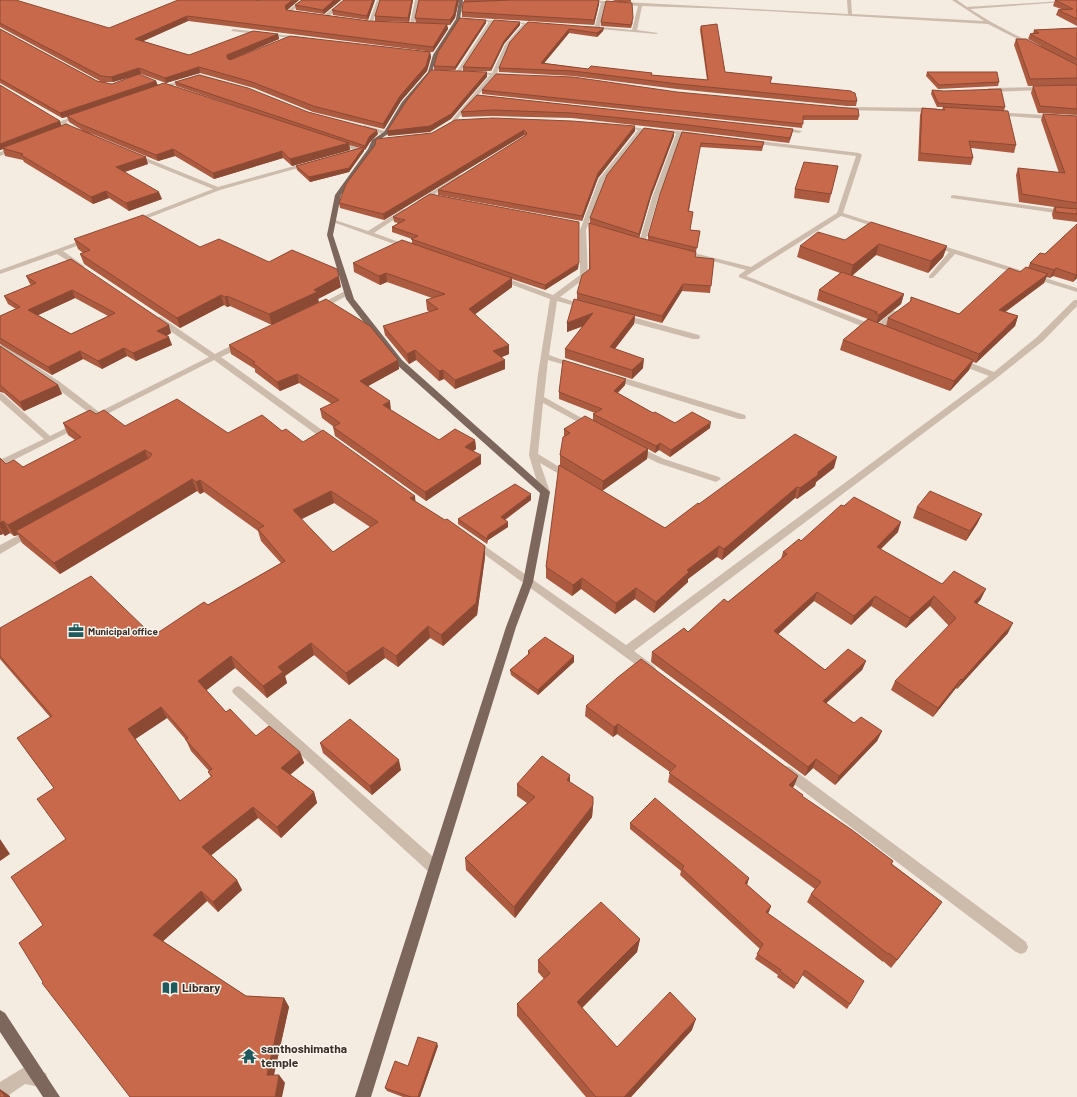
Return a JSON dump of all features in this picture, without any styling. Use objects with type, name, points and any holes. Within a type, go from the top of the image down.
[{"type":"main road","points":[[363,1097],[512,627],[528,582],[545,492],[399,362],[350,299],[330,235],[338,195],[369,147],[387,136],[404,103],[433,72],[431,54],[452,24],[463,3]]},
{"type":"main road","points":[[0,1018],[52,1097]]},
{"type":"street","points":[[302,14],[288,12],[304,0]]},
{"type":"street","points":[[325,17],[346,0]]},
{"type":"street","points":[[371,21],[379,0]]},
{"type":"street","points":[[412,24],[417,0]]},
{"type":"street","points":[[584,1],[598,0],[604,2],[640,5],[706,7],[988,23]]},
{"type":"street","points":[[706,7],[710,0]]},
{"type":"street","points":[[849,0],[850,15]]},
{"type":"street","points":[[954,0],[988,23],[1036,48]]},
{"type":"street","points":[[965,8],[1077,0]]},
{"type":"street","points":[[597,28],[604,2]]},
{"type":"street","points":[[634,32],[640,5]]},
{"type":"street","points":[[317,16],[332,18]]},
{"type":"street","points":[[457,73],[492,21]]},
{"type":"street","points":[[452,24],[492,21],[534,23]]},
{"type":"street","points":[[362,22],[378,22]]},
{"type":"street","points":[[462,121],[452,123],[494,74],[506,45],[526,23]]},
{"type":"street","points":[[405,24],[419,25]]},
{"type":"street","points":[[581,27],[656,33]]},
{"type":"street","points":[[233,30],[306,39]]},
{"type":"street","points":[[278,43],[291,37]]},
{"type":"street","points":[[450,73],[518,75]]},
{"type":"street","points":[[150,91],[200,75],[236,86]]},
{"type":"street","points":[[159,84],[172,89]]},
{"type":"street","points":[[986,90],[1054,88]]},
{"type":"street","points":[[476,96],[483,97]]},
{"type":"street","points":[[839,109],[944,111]]},
{"type":"street","points":[[72,128],[62,122],[90,112]]},
{"type":"street","points":[[991,114],[1077,119]]},
{"type":"street","points":[[56,119],[72,128]]},
{"type":"street","points":[[356,125],[387,136]]},
{"type":"street","points":[[611,126],[650,130]]},
{"type":"street","points":[[62,130],[72,128]]},
{"type":"street","points":[[545,492],[533,455],[539,398],[554,298],[584,276],[583,230],[602,179],[642,129]]},
{"type":"street","points":[[776,129],[799,131]]},
{"type":"street","points":[[657,130],[700,136]]},
{"type":"street","points":[[642,243],[655,198],[679,133]]},
{"type":"street","points":[[331,141],[369,147]]},
{"type":"street","points":[[744,141],[859,155],[840,214],[740,276],[880,331],[904,306]]},
{"type":"street","points":[[0,154],[21,146]]},
{"type":"street","points":[[346,154],[369,147]]},
{"type":"street","points":[[131,153],[218,189]]},
{"type":"street","points":[[131,223],[218,189],[316,162]]},
{"type":"street","points":[[416,203],[469,171]]},
{"type":"street","points":[[429,195],[433,198],[441,199]]},
{"type":"street","points":[[953,197],[1077,214]]},
{"type":"street","points":[[369,233],[409,208]]},
{"type":"street","points":[[840,214],[886,229]]},
{"type":"street","points":[[333,221],[414,248]]},
{"type":"street","points":[[577,223],[592,227]]},
{"type":"street","points":[[0,272],[95,237]]},
{"type":"street","points":[[634,240],[649,244]]},
{"type":"street","points":[[923,241],[1077,290]]},
{"type":"street","points":[[671,250],[753,268]]},
{"type":"street","points":[[58,251],[91,273]]},
{"type":"street","points":[[931,277],[954,251]]},
{"type":"street","points":[[495,277],[554,298],[591,308]]},
{"type":"street","points":[[313,310],[348,293]]},
{"type":"street","points":[[626,650],[995,375],[1040,340],[1077,302]]},
{"type":"street","points":[[150,313],[215,357],[336,444]]},
{"type":"street","points":[[614,315],[696,337]]},
{"type":"street","points":[[0,464],[250,340]]},
{"type":"street","points":[[0,347],[57,384],[98,415]]},
{"type":"street","points":[[545,356],[583,368]]},
{"type":"street","points":[[951,358],[995,375]]},
{"type":"street","points":[[606,375],[742,417]]},
{"type":"street","points":[[0,396],[49,440]]},
{"type":"street","points":[[539,398],[600,430]]},
{"type":"street","points":[[627,444],[661,461],[716,478]]},
{"type":"street","points":[[533,455],[579,483]]},
{"type":"street","points":[[0,550],[41,527]]},
{"type":"street","points":[[470,541],[658,674]]},
{"type":"street","points":[[238,691],[435,868]]},
{"type":"street","points":[[779,765],[1021,947]]},
{"type":"street","points":[[0,1091],[23,1076],[40,1079]]},
{"type":"building","points":[[0,0],[16,0],[109,28],[178,0],[292,0],[285,6],[286,10],[369,21],[447,24],[433,47],[187,16],[135,39],[189,55],[253,31],[278,34],[227,55],[227,58],[230,60],[290,36],[430,52],[426,66],[400,96],[383,124],[313,106],[252,82],[199,67],[165,78],[139,68],[111,77],[101,76],[0,23]]},
{"type":"building","points":[[302,0],[334,0],[323,10],[295,5]]},
{"type":"building","points":[[344,0],[373,0],[367,16],[332,10]]},
{"type":"building","points":[[380,0],[412,0],[408,18],[375,16]]},
{"type":"building","points":[[419,0],[457,0],[454,14],[450,20],[415,18]]},
{"type":"building","points":[[511,0],[599,0],[594,20],[462,12],[463,2]]},
{"type":"building","points":[[1055,0],[1077,0],[1077,19],[1058,10],[1073,9]]},
{"type":"building","points":[[606,1],[632,3],[633,18],[631,25],[601,22]]},
{"type":"building","points":[[460,18],[486,20],[455,67],[434,66],[438,52]]},
{"type":"building","points":[[494,20],[520,22],[504,41],[491,68],[463,67]]},
{"type":"building","points":[[528,22],[604,28],[597,33],[569,29],[541,63],[588,69],[591,66],[652,73],[651,75],[708,80],[701,26],[717,24],[725,72],[772,77],[770,83],[851,91],[855,93],[857,101],[678,84],[573,71],[499,68],[510,42]]},
{"type":"building","points":[[1077,28],[1077,59],[1030,34],[1039,33],[1034,30]]},
{"type":"building","points":[[0,29],[97,81],[112,84],[139,74],[156,81],[60,113],[0,79]]},
{"type":"building","points":[[1016,39],[1026,39],[1077,65],[1077,78],[1030,79]]},
{"type":"building","points":[[431,70],[487,72],[451,114],[430,126],[387,131],[407,100]]},
{"type":"building","points":[[927,72],[997,72],[999,82],[939,85]]},
{"type":"building","points":[[496,74],[573,77],[677,92],[858,109],[859,116],[803,116],[803,124],[482,90]]},
{"type":"building","points":[[199,75],[248,88],[308,112],[377,130],[369,137],[365,146],[175,82]]},
{"type":"building","points":[[164,83],[349,143],[290,159],[282,151],[213,173],[173,149],[156,155],[80,124],[67,116]]},
{"type":"building","points":[[0,85],[60,121],[0,144]]},
{"type":"building","points":[[1077,85],[1077,109],[1040,106],[1033,86]]},
{"type":"building","points":[[1001,89],[1005,107],[938,103],[932,90],[944,91]]},
{"type":"building","points":[[477,95],[793,129],[790,138],[680,124],[572,113],[493,110],[461,112]]},
{"type":"building","points":[[943,107],[1008,111],[1016,145],[969,141],[973,158],[920,153],[922,108],[945,110]]},
{"type":"building","points":[[1043,114],[1077,116],[1077,203],[1022,194],[1018,168],[1065,173]]},
{"type":"building","points":[[493,118],[572,121],[635,126],[598,173],[582,216],[438,190],[526,135],[527,133],[524,130],[383,214],[339,203],[346,184],[375,145],[376,139],[432,133],[455,120]]},
{"type":"building","points":[[66,124],[146,157],[116,167],[159,192],[126,203],[106,191],[91,197],[21,155],[23,154],[2,148]]},
{"type":"building","points":[[644,128],[674,132],[651,193],[639,234],[590,218],[607,175]]},
{"type":"building","points":[[682,132],[764,142],[762,147],[701,143],[688,211],[693,212],[690,230],[700,231],[697,248],[648,236],[660,194]]},
{"type":"building","points":[[364,147],[349,168],[309,177],[296,166]]},
{"type":"building","points":[[804,162],[838,166],[831,194],[795,189]]},
{"type":"building","points":[[430,194],[579,222],[579,263],[545,285],[411,239],[418,236],[392,227],[405,220],[393,217]]},
{"type":"building","points":[[1055,207],[1077,209],[1077,214],[1056,212]]},
{"type":"building","points":[[143,215],[200,247],[219,239],[269,262],[292,250],[337,269],[339,276],[314,290],[317,292],[269,314],[227,296],[225,297],[221,295],[177,318],[80,254],[90,250],[74,239]]},
{"type":"building","points":[[871,222],[947,246],[931,261],[879,244],[853,265],[800,246],[818,232],[845,240]]},
{"type":"building","points":[[589,223],[696,252],[695,257],[714,259],[711,286],[683,284],[662,316],[577,293],[582,275],[590,269]]},
{"type":"building","points":[[1077,224],[1076,275],[1056,268],[1054,270],[1030,263],[1040,253],[1045,254]]},
{"type":"building","points":[[402,240],[512,278],[469,309],[509,345],[493,351],[505,360],[455,380],[443,370],[439,371],[415,350],[407,354],[383,326],[438,309],[426,300],[445,294],[386,273],[379,276],[353,263]]},
{"type":"building","points":[[71,259],[169,325],[157,331],[169,337],[133,353],[124,348],[98,361],[80,351],[48,367],[0,338],[0,316],[20,307],[4,296],[36,283],[26,276]],"holes":[[[72,290],[115,313],[71,334],[28,310]]]},
{"type":"building","points":[[1026,267],[1048,274],[999,310],[1018,316],[979,354],[888,318],[911,301],[911,297],[959,314],[1009,268],[1020,272]]},
{"type":"building","points":[[842,272],[904,294],[879,315],[875,313],[877,312],[819,290]]},
{"type":"building","points":[[326,299],[370,326],[398,360],[360,381],[390,401],[383,405],[439,440],[455,429],[475,440],[465,447],[481,455],[425,492],[333,427],[340,423],[320,409],[339,400],[297,374],[277,382],[253,363],[255,362],[229,345]]},
{"type":"building","points":[[574,299],[635,315],[610,347],[644,359],[632,370],[565,349],[593,313],[567,323]]},
{"type":"building","points":[[868,319],[973,360],[954,381],[843,340]]},
{"type":"building","points":[[0,346],[58,385],[20,402],[0,385]]},
{"type":"building","points":[[563,360],[626,379],[614,391],[653,413],[655,412],[675,423],[692,412],[711,422],[671,450],[660,443],[656,446],[593,414],[602,409],[559,392]]},
{"type":"building","points":[[177,399],[228,433],[262,415],[282,431],[286,429],[303,442],[323,430],[415,496],[410,498],[445,520],[447,519],[485,546],[476,603],[441,635],[428,626],[396,656],[383,647],[346,673],[311,643],[278,667],[283,672],[263,686],[231,656],[198,681],[226,712],[230,709],[256,736],[269,726],[300,752],[281,768],[314,792],[277,827],[253,807],[202,847],[237,880],[213,902],[201,891],[153,935],[246,996],[284,998],[267,1075],[279,1075],[275,1097],[130,1097],[42,983],[43,982],[19,943],[43,925],[11,877],[66,839],[37,799],[54,788],[17,738],[52,716],[0,656],[0,628],[91,576],[153,636],[204,602],[208,605],[285,561],[258,529],[264,526],[200,480],[196,482],[192,479],[54,563],[16,531],[149,458],[152,454],[145,450],[8,525],[3,521],[0,523],[0,458],[6,464],[14,460],[23,467],[81,437],[63,423],[90,410],[96,414],[104,410],[125,426]],"holes":[[[331,491],[378,522],[333,552],[293,510]],[[161,707],[188,738],[185,739],[212,769],[208,772],[212,776],[180,801],[128,729]]]},
{"type":"building","points":[[585,416],[648,449],[603,481],[560,455],[563,437],[570,433],[564,429]]},
{"type":"building","points":[[795,434],[837,457],[818,472],[818,475],[800,488],[797,487],[724,549],[719,546],[687,570],[689,572],[656,602],[636,588],[616,603],[582,578],[573,585],[546,567],[559,465],[665,528]]},
{"type":"building","points":[[515,484],[531,494],[501,517],[508,522],[488,535],[487,539],[458,519]]},
{"type":"building","points":[[930,491],[982,514],[970,531],[917,507]]},
{"type":"building","points":[[854,497],[901,522],[877,547],[942,584],[954,571],[986,589],[974,602],[1013,623],[962,680],[961,679],[938,708],[895,681],[956,618],[934,596],[910,618],[875,596],[854,616],[817,592],[774,631],[825,670],[848,649],[866,661],[823,701],[854,723],[861,717],[882,731],[839,776],[816,759],[808,767],[652,652],[684,628],[688,632],[724,599],[728,602],[787,554],[783,552],[799,539],[801,541],[841,505],[844,506]]},
{"type":"building","points":[[545,637],[574,656],[538,690],[510,670],[530,653],[528,651]]},
{"type":"building","points":[[641,659],[798,776],[789,785],[803,795],[802,796],[852,830],[893,861],[891,864],[942,902],[897,960],[811,894],[821,882],[669,773],[676,766],[618,724],[614,727],[586,706]]},
{"type":"building","points":[[350,719],[399,760],[370,786],[320,743]]},
{"type":"building","points":[[542,756],[570,775],[567,780],[593,797],[593,805],[514,907],[465,858],[535,797],[517,784]]},
{"type":"building","points":[[655,798],[749,878],[745,883],[771,906],[766,912],[864,981],[850,1004],[805,970],[797,984],[780,971],[781,970],[757,954],[763,944],[682,869],[684,866],[630,823]]},
{"type":"building","points":[[601,902],[640,939],[577,1002],[617,1047],[670,992],[696,1019],[624,1097],[596,1097],[517,1004],[550,973],[538,960]]},
{"type":"building","points":[[418,1037],[437,1043],[418,1097],[411,1097],[385,1088],[395,1061],[408,1066]]},
{"type":"building","points":[[0,1090],[5,1097],[0,1097]]},
{"type":"place","name":"Municipal office","points":[[76,631]]},
{"type":"place","name":"Library","points":[[170,988]]},
{"type":"place","name":"santhoshimatha temple","points":[[249,1056]]}]
